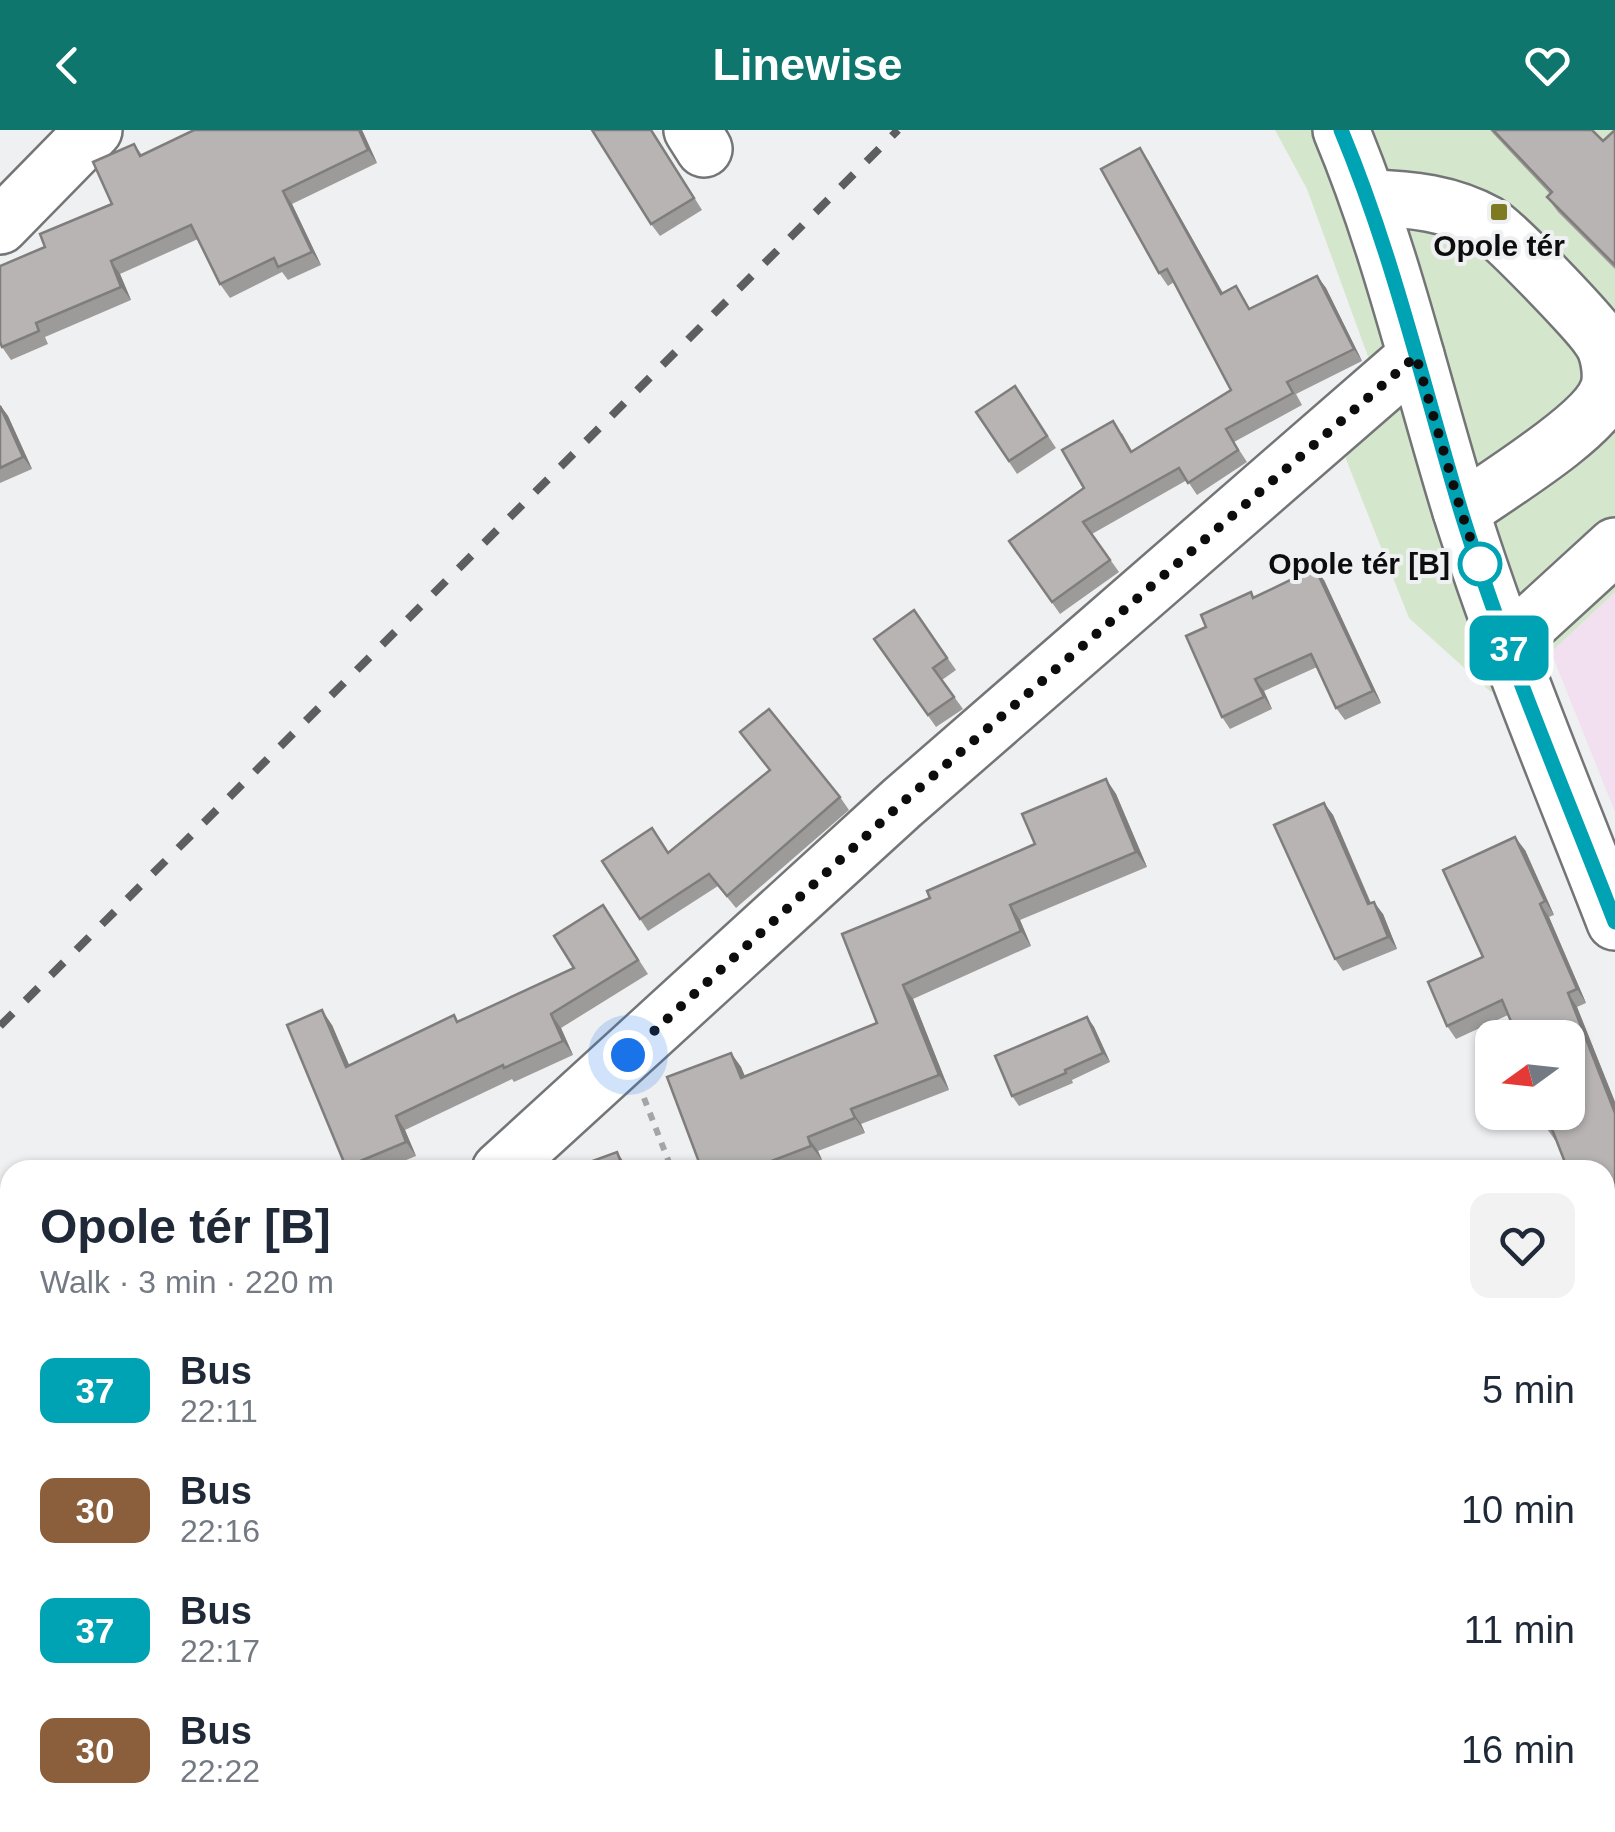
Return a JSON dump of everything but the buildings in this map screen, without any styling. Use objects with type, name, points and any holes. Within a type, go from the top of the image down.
[{"type":"street","points":[[0,226],[94,130]]},
{"type":"street","points":[[1341,130],[1369,198],[1461,511],[1615,922]]},
{"type":"street","points":[[1369,198],[1412,199],[1446,206],[1491,225],[1602,341],[1611,375],[1608,394],[1580,426],[1461,511]]},
{"type":"street","points":[[511,1160],[902,803],[1416,356]]},
{"type":"street","points":[[1508,644],[1615,546]]},
{"type":"path","points":[[628,1055],[668,1160]]},
{"type":"shaded area","points":[[1615,592],[1615,812],[1551,652]]},
{"type":"green space","points":[[1275,130],[1615,130],[1615,592],[1551,652],[1491,692],[1409,618],[1346,459],[1370,362],[1307,189]]},
{"type":"railway","points":[[0,1026],[898,130]]},
{"type":"bus line","name":"37","points":[[1341,130],[1369,198],[1461,511],[1615,922]]},
{"type":"place","name":"Opole tér","points":[[1499,212]]},
{"type":"place","name":"Opole tér [B]","points":[[1480,564]]},
{"type":"route","points":[[628,1055],[902,803],[1416,356],[1484,578],[1480,564]]}]
